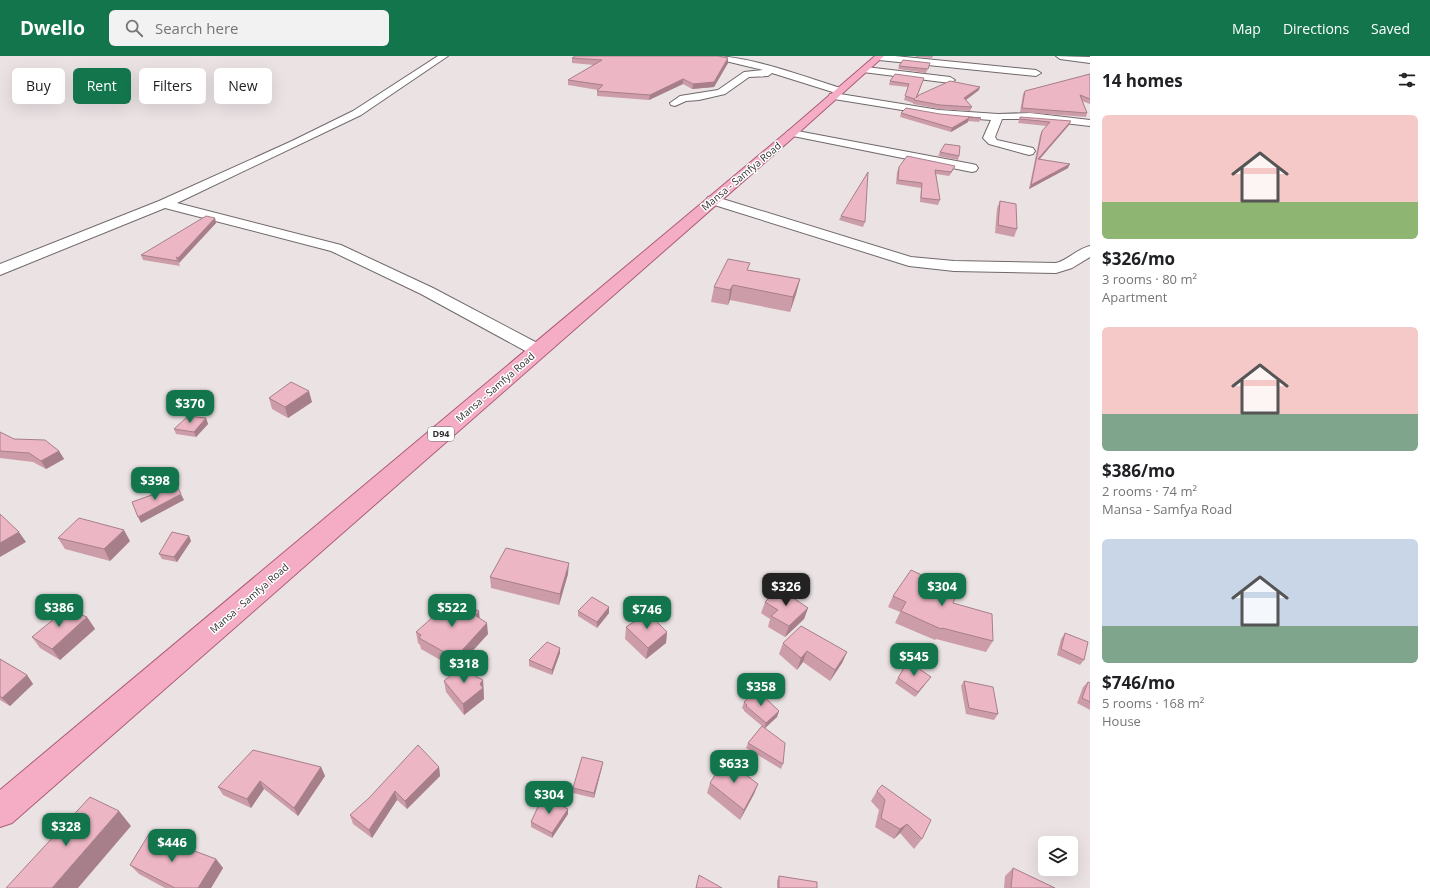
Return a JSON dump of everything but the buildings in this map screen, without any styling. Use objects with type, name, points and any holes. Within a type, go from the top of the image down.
[{"type":"main road","name":"Mansa - Samfya Road","points":[[0,811],[875,61]]},
{"type":"street","points":[[0,270],[164,204],[357,113],[444,56]]},
{"type":"street","points":[[716,56],[768,69],[837,93],[938,113],[998,117],[1005,115],[1090,123]]},
{"type":"street","points":[[765,56],[768,69]]},
{"type":"street","points":[[1060,56],[1090,60]]},
{"type":"street","points":[[875,61],[1036,73]]},
{"type":"street","points":[[875,61],[950,80]]},
{"type":"street","points":[[675,103],[684,98],[699,97],[721,92],[747,74],[759,73],[785,75]]},
{"type":"street","points":[[998,117],[989,138],[993,142],[1029,151]]},
{"type":"street","points":[[792,133],[972,168]]},
{"type":"street","points":[[713,200],[866,248],[924,264],[1056,268],[1068,265],[1090,250]]},
{"type":"street","points":[[164,204],[336,248],[426,291],[537,350]]}]
